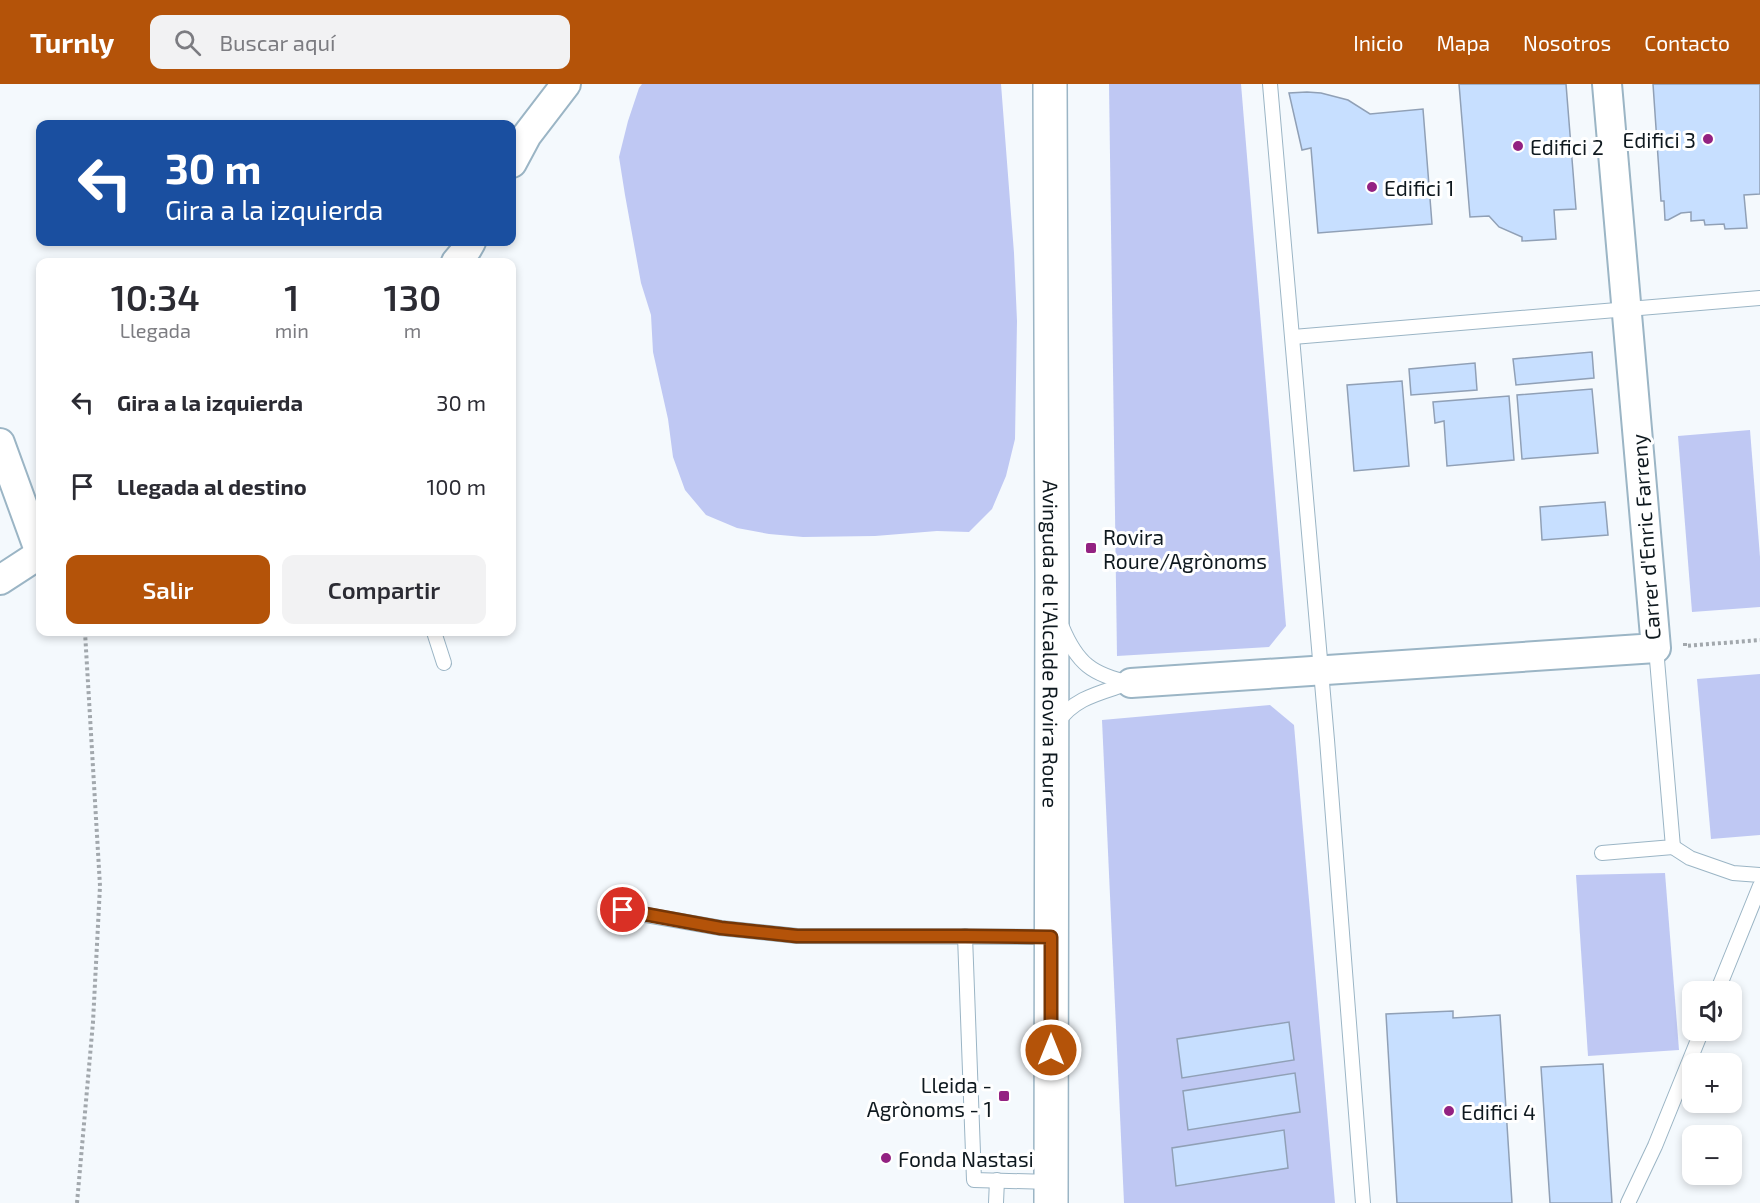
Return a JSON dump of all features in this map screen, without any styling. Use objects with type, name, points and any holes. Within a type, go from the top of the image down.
[{"type":"main road","name":"Avinguda de l'Alcalde Rovira Roure","points":[[1050,84],[1051,1193]]},
{"type":"street","points":[[516,156],[528,135],[566,84]]},
{"type":"street","name":"Carrer d'Enric Farreny","points":[[1131,683],[1656,648],[1607,84]]},
{"type":"street","points":[[459,258],[469,246]]},
{"type":"street","points":[[0,443],[36,542]]},
{"type":"street","points":[[0,580],[36,556]]},
{"type":"lane","points":[[1270,84],[1293,337],[1363,1203]]},
{"type":"lane","points":[[1293,337],[1760,298]]},
{"type":"lane","points":[[1052,575],[1060,622],[1070,646],[1091,668],[1108,678],[1131,683]]},
{"type":"lane","points":[[435,636],[444,663]]},
{"type":"lane","points":[[1656,648],[1673,847]]},
{"type":"lane","points":[[1051,734],[1064,714],[1074,704],[1131,683]]},
{"type":"lane","points":[[1602,853],[1673,847],[1690,858],[1733,873],[1760,875]]},
{"type":"lane","points":[[1721,981],[1760,886]]},
{"type":"lane","points":[[623,910],[721,928],[797,936],[1051,937]]},
{"type":"lane","points":[[965,936],[974,1180],[997,1180],[1051,1193]]},
{"type":"lane","points":[[1628,1203],[1655,1146],[1698,1041]]},
{"type":"lane","points":[[996,1203],[997,1180]]},
{"type":"path","points":[[1684,634],[1685,646],[1760,640]]},
{"type":"path","points":[[77,1203],[93,1022],[100,886],[86,636]]},
{"type":"shaded area","points":[[642,84],[1001,84],[1017,321],[1015,439],[1006,476],[992,509],[969,532],[937,531],[875,536],[803,537],[769,534],[737,528],[706,515],[685,490],[673,457],[668,419],[653,352],[651,315],[641,283],[619,157],[628,121]]},
{"type":"shaded area","points":[[1109,84],[1241,84],[1286,626],[1269,647],[1117,656]]},
{"type":"shaded area","points":[[1750,430],[1760,557],[1760,607],[1692,612],[1678,436]]},
{"type":"shaded area","points":[[1760,674],[1760,835],[1711,839],[1697,679]]},
{"type":"shaded area","points":[[1270,705],[1294,725],[1335,1203],[1124,1203],[1102,720]]},
{"type":"shaded area","points":[[1665,873],[1679,1050],[1588,1056],[1576,875]]},
{"type":"building","name":"Edifici 2","points":[[1459,84],[1566,84],[1576,209],[1554,210],[1556,239],[1522,241],[1522,237],[1499,227],[1489,216],[1470,217]]},
{"type":"building","name":"Edifici 3","points":[[1653,84],[1760,84],[1760,194],[1744,195],[1747,228],[1725,229],[1724,224],[1705,225],[1704,220],[1691,221],[1691,212],[1681,213],[1665,220],[1664,201],[1661,201]]},
{"type":"building","name":"Edifici 1","points":[[1307,92],[1348,100],[1370,114],[1423,109],[1432,224],[1318,233],[1311,148],[1302,150],[1289,93]]},
{"type":"building","points":[[1592,352],[1594,378],[1516,385],[1513,359]]},
{"type":"building","points":[[1475,363],[1477,390],[1411,395],[1409,369]]},
{"type":"building","points":[[1402,381],[1409,466],[1354,471],[1347,385]]},
{"type":"building","points":[[1592,389],[1598,453],[1522,459],[1517,395]]},
{"type":"building","points":[[1509,396],[1514,460],[1447,466],[1444,421],[1435,423],[1433,402]]},
{"type":"building","points":[[1605,502],[1608,535],[1542,540],[1540,507]]},
{"type":"building","name":"Edifici 4","points":[[1453,1011],[1453,1018],[1500,1015],[1512,1203],[1397,1203],[1386,1014]]},
{"type":"building","points":[[1289,1022],[1294,1060],[1182,1078],[1177,1039]]},
{"type":"building","points":[[1603,1064],[1612,1203],[1550,1203],[1541,1067]]},
{"type":"building","points":[[1295,1073],[1300,1112],[1188,1130],[1183,1091]]},
{"type":"building","points":[[1284,1130],[1288,1168],[1176,1186],[1172,1148]]},
{"type":"place","name":"Edifici 3","points":[[1708,139]]},
{"type":"place","name":"Edifici 2","points":[[1518,146]]},
{"type":"place","name":"Edifici 1","points":[[1372,187]]},
{"type":"place","name":"Rovira Roure/Agrònoms","points":[[1091,548]]},
{"type":"place","name":"Lleida - Agrònoms - 1","points":[[1004,1096]]},
{"type":"place","name":"Edifici 4","points":[[1449,1111]]},
{"type":"place","name":"Fonda Nastasi","points":[[886,1158]]},
{"type":"route","points":[[623,910],[721,928],[797,936],[1051,937],[1051,1050]]}]
